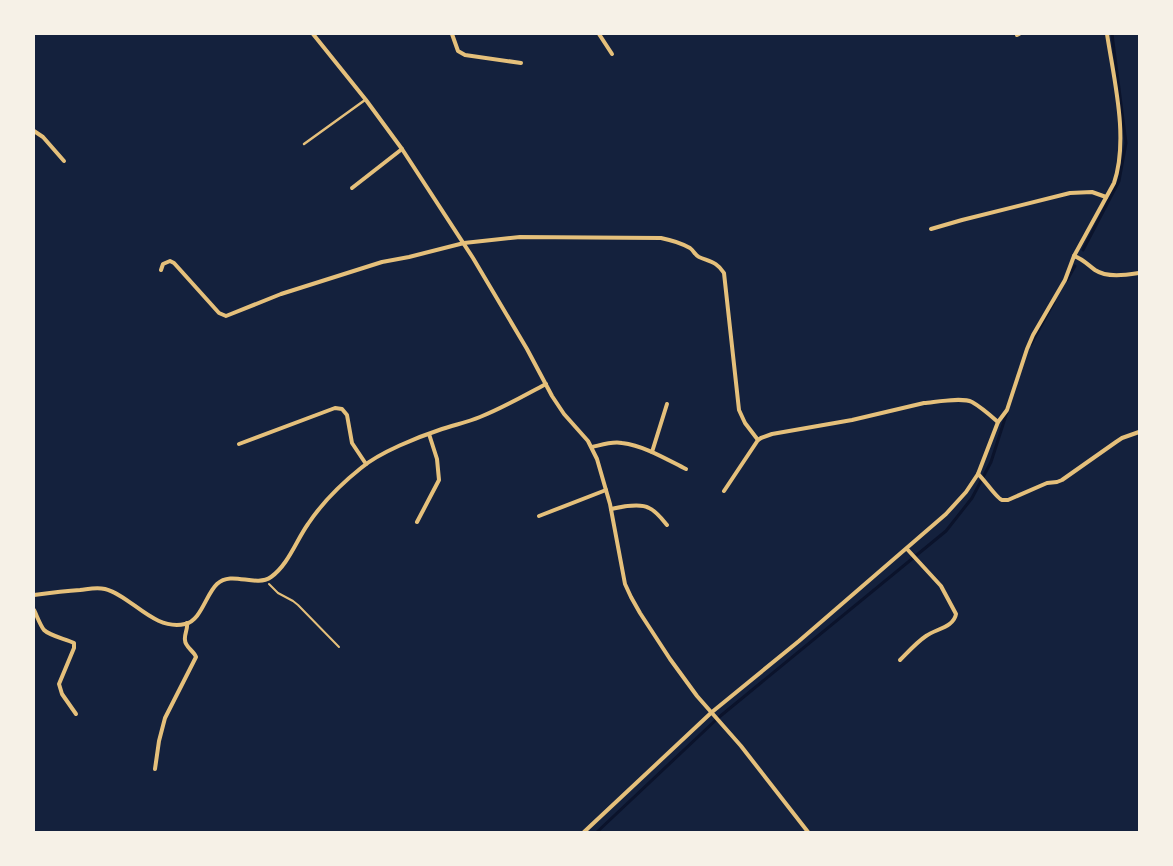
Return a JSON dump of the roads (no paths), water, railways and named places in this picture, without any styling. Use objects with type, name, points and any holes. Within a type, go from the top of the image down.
[{"type":"street","points":[[313,34],[366,100],[402,149],[464,243],[509,318],[552,396],[564,414],[592,447],[611,508],[624,579],[631,597],[684,680],[753,761],[808,832]]},
{"type":"street","points":[[452,34],[458,51],[465,56],[521,63]]},
{"type":"street","points":[[599,34],[612,54]]},
{"type":"street","points":[[584,832],[712,712],[908,550],[957,503],[980,476],[998,422],[1007,410],[1027,349],[1040,322],[1065,280],[1074,256],[1114,183],[1118,171],[1121,144],[1107,34]]},
{"type":"street","points":[[34,131],[43,137],[64,161]]},
{"type":"street","points":[[352,188],[402,149]]},
{"type":"street","points":[[931,229],[1070,193],[1092,192],[1106,197]]},
{"type":"street","points":[[160,270],[163,264],[170,261],[174,263],[219,313],[226,316],[281,294],[382,262],[409,257],[464,243],[520,237],[661,238],[673,241],[682,244],[698,256],[720,266],[724,274],[739,410],[745,424],[758,440]]},
{"type":"street","points":[[1074,256],[1087,263],[1097,271],[1105,274],[1139,274]]},
{"type":"street","points":[[34,595],[98,588],[116,593],[151,617],[171,624],[188,623],[198,614],[218,582],[228,578],[267,579],[274,574],[283,565],[305,528],[323,505],[348,479],[366,464],[384,454],[429,434],[480,417],[546,384]]},
{"type":"street","points":[[724,491],[758,440],[772,434],[815,427],[939,401],[966,400],[972,402],[998,422]]},
{"type":"street","points":[[652,452],[667,404]]},
{"type":"street","points":[[239,444],[312,416],[339,408],[345,411],[347,415],[352,443],[366,464]]},
{"type":"street","points":[[980,476],[998,498],[1002,500],[1015,497],[1047,482],[1057,482],[1062,480],[1122,438],[1139,432]]},
{"type":"street","points":[[417,522],[439,480],[437,459],[429,434]]},
{"type":"street","points":[[592,447],[622,442],[652,452],[686,469]]},
{"type":"street","points":[[538,516],[606,490]]},
{"type":"street","points":[[611,508],[646,506],[667,525]]},
{"type":"street","points":[[900,660],[926,636],[947,626],[956,617],[956,614],[942,586],[908,550]]},
{"type":"street","points":[[34,610],[44,630],[50,634],[74,643],[74,648],[59,684],[62,694],[76,714]]},
{"type":"street","points":[[155,769],[159,741],[165,718],[196,657],[184,640],[188,629],[188,623]]},
{"type":"lane","points":[[304,144],[366,100]]},
{"type":"waterway","points":[[1083,250],[1119,181],[1126,143],[1112,34]]},
{"type":"waterway","points":[[1067,280],[1075,266]]},
{"type":"waterway","points":[[1031,344],[1054,302]]},
{"type":"waterway","points":[[597,832],[718,718],[946,531],[972,498],[991,462],[1007,412]]}]
